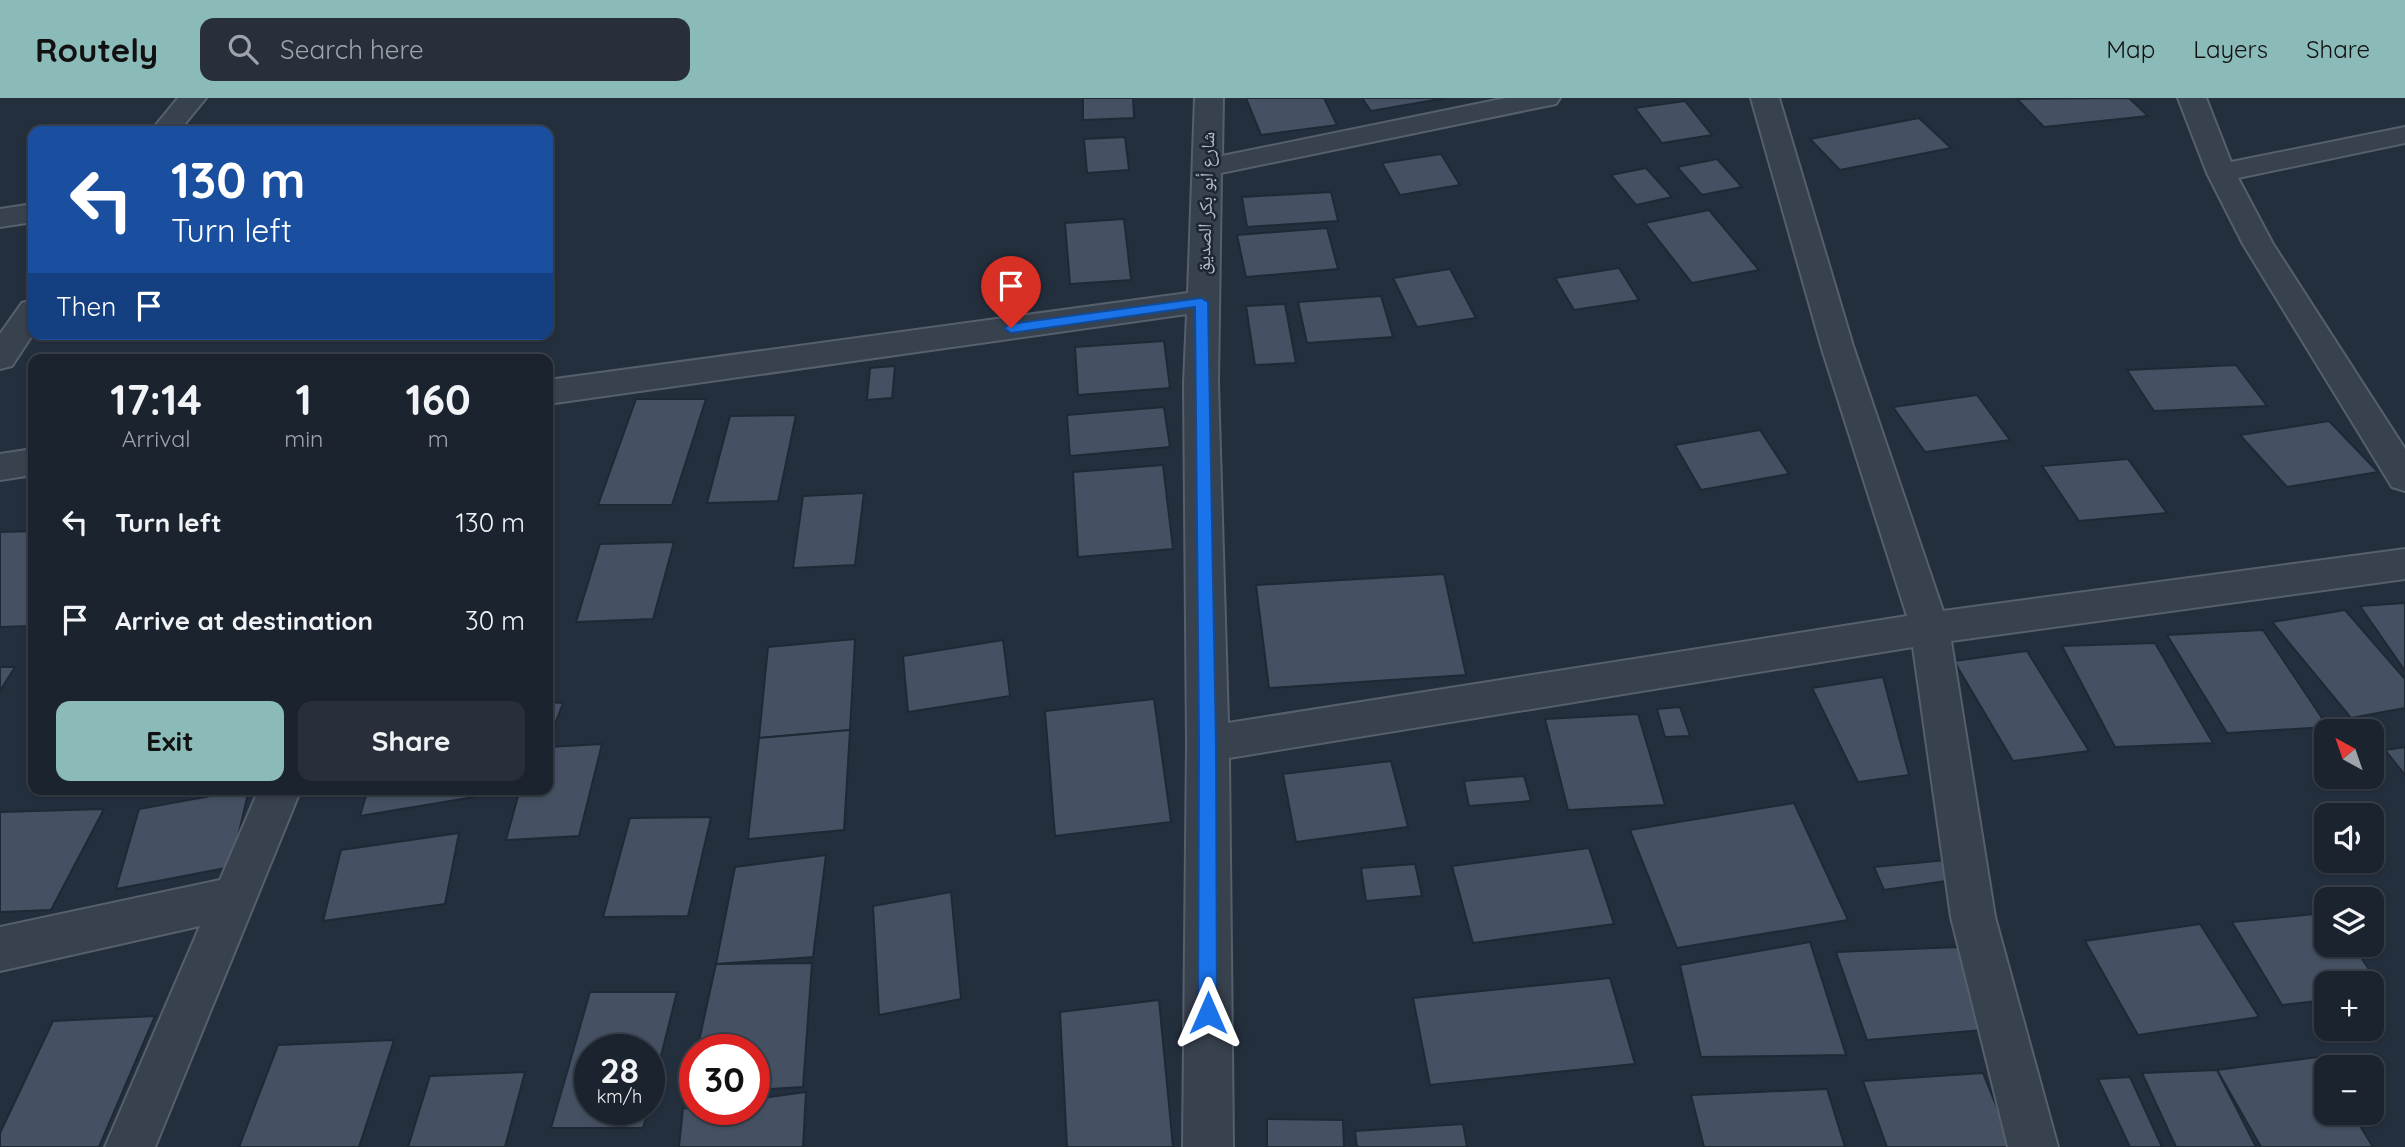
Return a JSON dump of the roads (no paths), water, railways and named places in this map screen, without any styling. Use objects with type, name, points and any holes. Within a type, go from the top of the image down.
[{"type":"street","points":[[169,126],[192,98]]},
{"type":"street","name":"شارع أبو بكر الصديق","points":[[1208,1147],[1208,744],[1201,302],[1209,98]]},
{"type":"street","points":[[1208,167],[1546,98]]},
{"type":"street","points":[[1765,98],[1822,298],[1930,629],[1973,917],[2033,1147]]},
{"type":"street","points":[[2192,98],[2221,173],[2258,244],[2405,478]]},
{"type":"street","points":[[2221,173],[2405,135]]},
{"type":"street","points":[[0,218],[28,214]]},
{"type":"street","points":[[553,391],[1201,302]]},
{"type":"street","points":[[0,358],[28,318]]},
{"type":"street","points":[[0,467],[28,464]]},
{"type":"street","points":[[1208,744],[1528,689],[1930,629],[2405,564]]},
{"type":"street","points":[[130,1147],[278,795]]},
{"type":"street","points":[[0,949],[234,898]]}]
